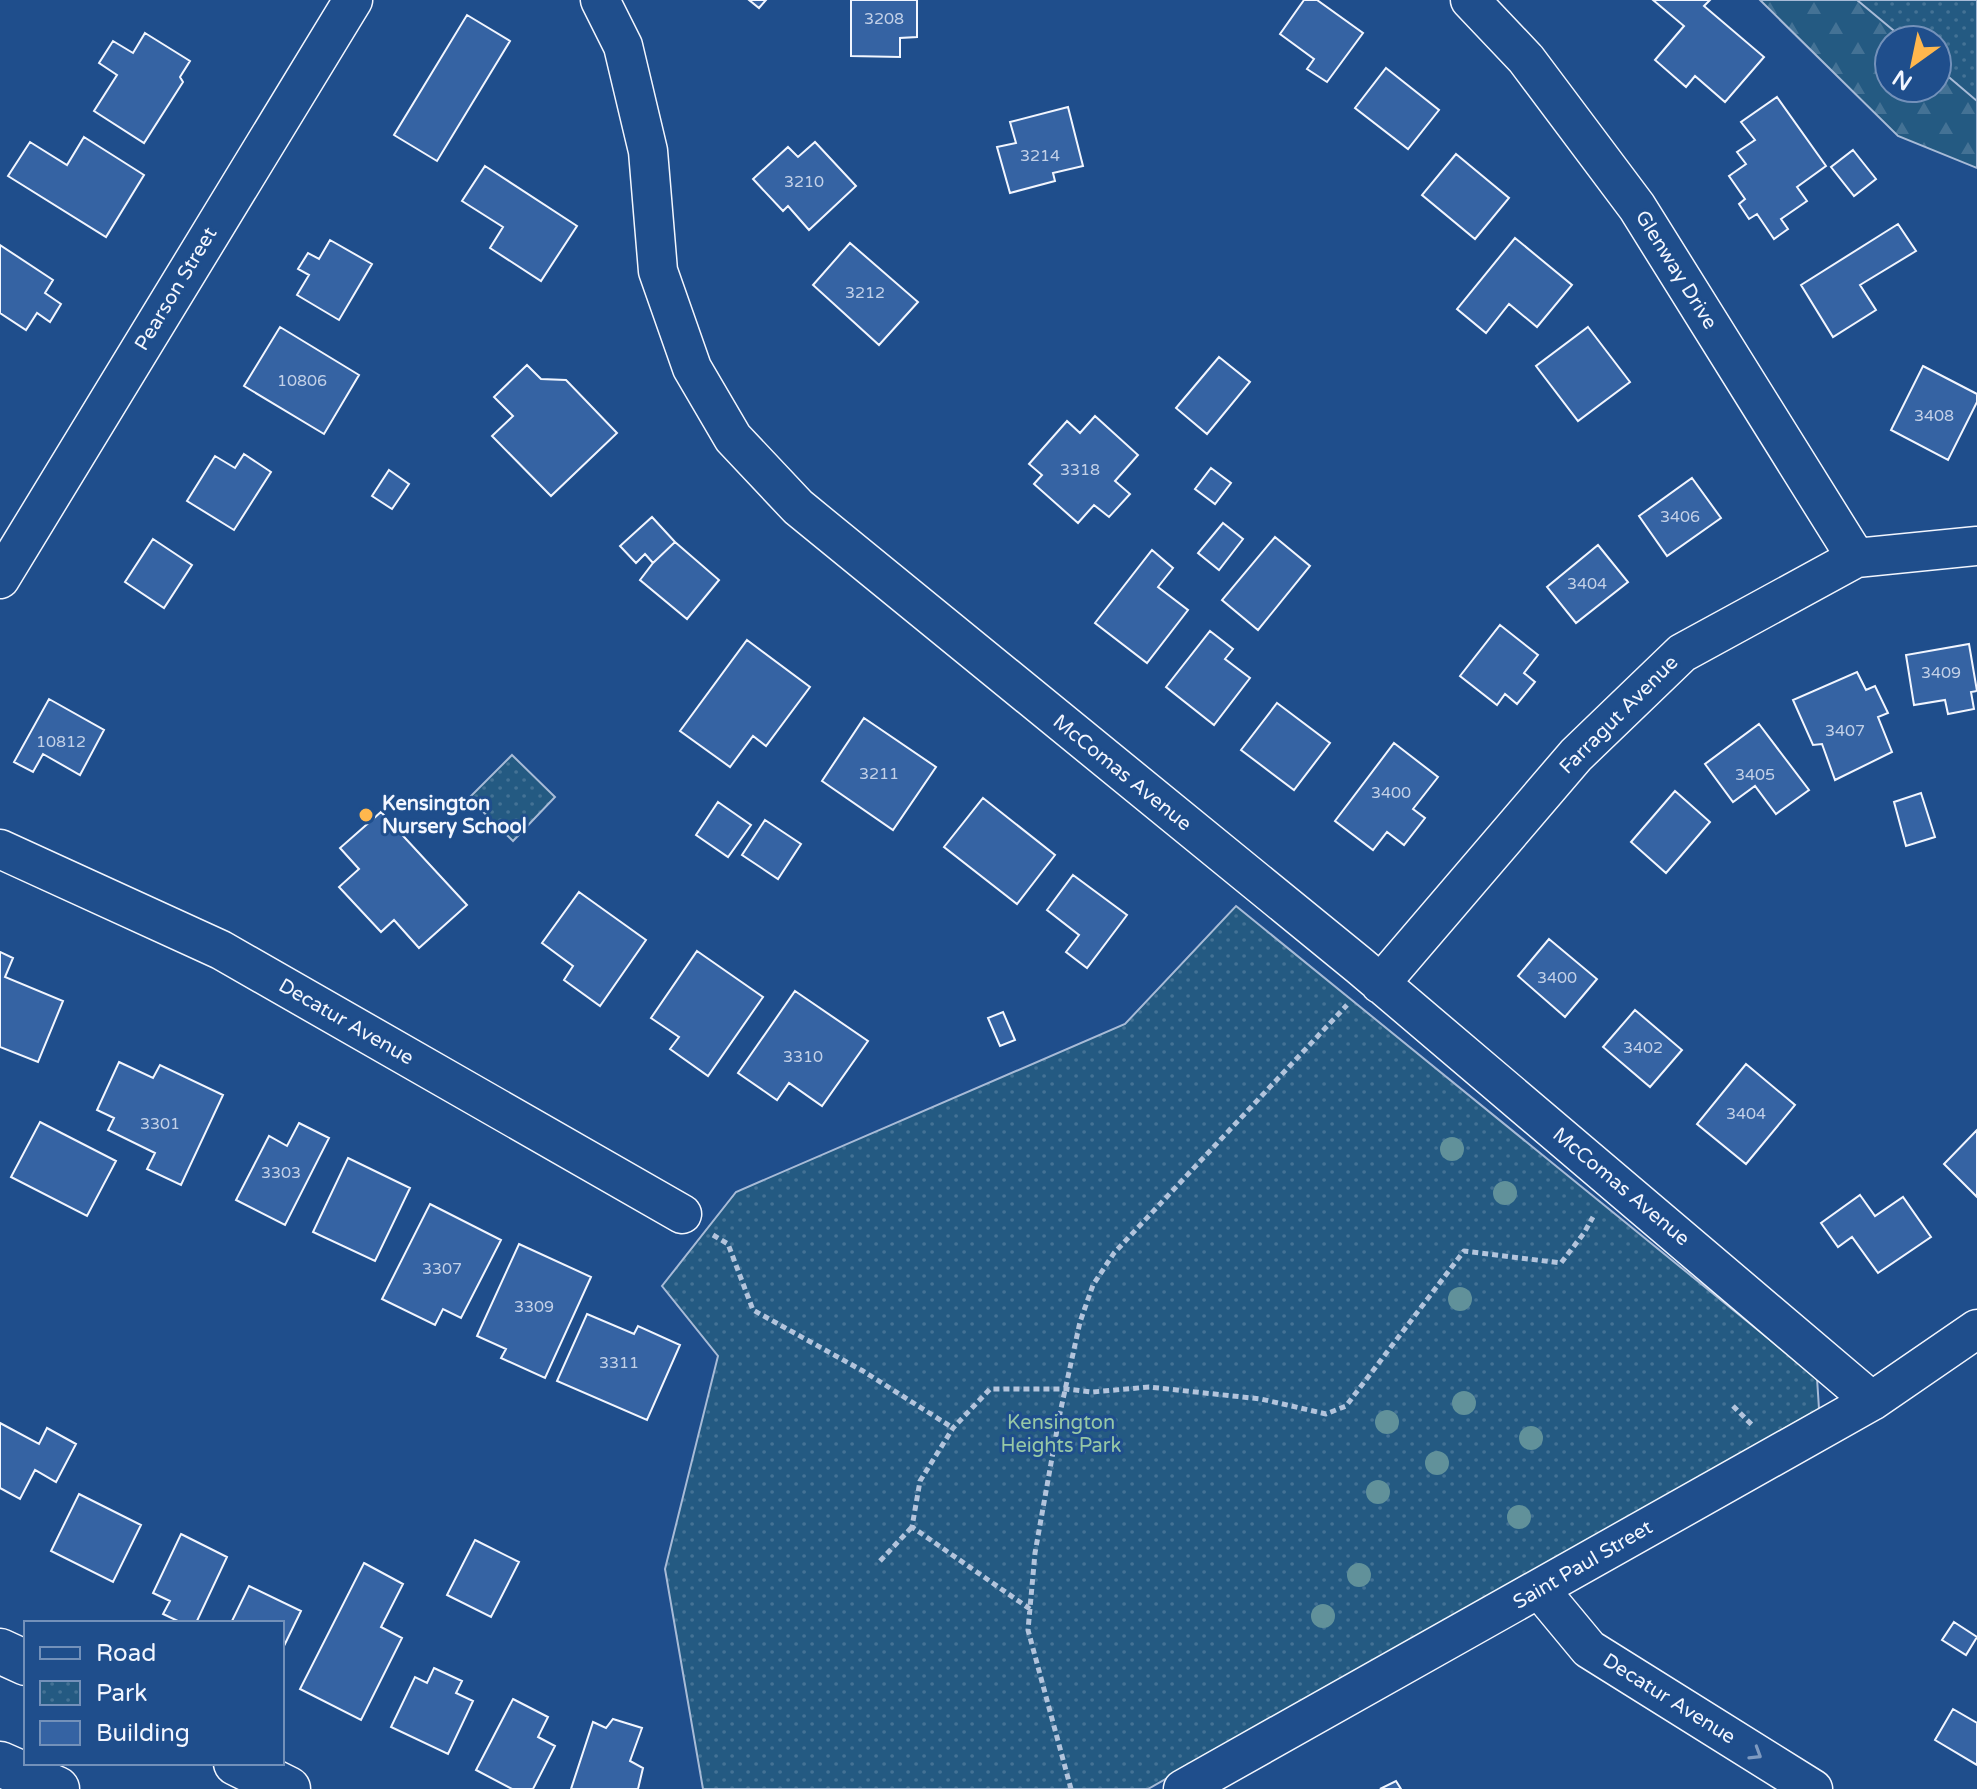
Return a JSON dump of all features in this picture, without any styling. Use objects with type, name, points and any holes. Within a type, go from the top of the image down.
[{"type":"main road","points":[[0,1651],[24,1662]]},
{"type":"main road","points":[[0,1764],[57,1789]]},
{"type":"main road","points":[[240,1765],[288,1789]]},
{"type":"street","name":"Pearson Street","points":[[0,579],[353,0]]},
{"type":"street","name":"McComas Avenue","points":[[600,0],[623,46],[648,151],[658,271],[692,368],[733,438],[798,507],[1380,984],[1872,1401]]},
{"type":"street","name":"Glenway Drive","points":[[1470,0],[1526,59],[1637,207],[1856,558]]},
{"type":"street","name":"Farragut Avenue","points":[[1380,984],[1576,755],[1682,653],[1856,558],[1977,546]]},
{"type":"street","name":"Decatur Avenue","points":[[0,849],[221,950],[682,1214]]},
{"type":"street","name":"Saint Paul Street","points":[[1183,1789],[1872,1401],[1977,1329]]},
{"type":"street","name":"Decatur Avenue","points":[[1540,1590],[1589,1649],[1804,1787]]},
{"type":"path","points":[[1071,1789],[1028,1630],[1035,1553],[1080,1322],[1093,1285],[1114,1253],[1348,1004]]},
{"type":"path","points":[[880,1561],[912,1527],[920,1481],[953,1428],[990,1389],[1092,1392],[1149,1387],[1261,1399],[1326,1414],[1346,1406],[1464,1251],[1561,1263],[1584,1233],[1613,1180]]},
{"type":"path","points":[[682,1214],[728,1244],[753,1310],[863,1371],[953,1428]]},
{"type":"path","points":[[1733,1406],[1757,1430]]},
{"type":"path","points":[[912,1527],[1030,1609]]},
{"type":"green space","points":[[1760,0],[1977,0],[1977,168],[1898,136]]},
{"type":"green space","points":[[1857,0],[1977,0],[1977,101],[1953,81],[1953,24],[1886,24]]},
{"type":"green space","points":[[512,755],[555,797],[513,841],[469,798]]},
{"type":"green space","name":"Kensington Heights Park","points":[[1236,906],[1817,1378],[1819,1409],[1148,1789],[703,1789],[665,1569],[718,1356],[662,1286],[736,1192],[1125,1024]]},
{"type":"building","points":[[749,0],[766,0],[759,8]]},
{"type":"building","points":[[851,0],[917,0],[917,37],[900,38],[900,57],[851,56]]},
{"type":"building","points":[[1304,0],[1317,0],[1363,33],[1327,82],[1307,69],[1314,59],[1280,34]]},
{"type":"building","points":[[1653,0],[1710,0],[1704,6],[1764,57],[1725,102],[1695,76],[1686,87],[1655,60],[1684,26]]},
{"type":"building","points":[[467,15],[510,41],[437,161],[394,135]]},
{"type":"building","points":[[145,33],[190,61],[180,77],[183,82],[144,143],[94,111],[117,75],[99,63],[113,41],[133,53]]},
{"type":"building","points":[[1386,68],[1439,110],[1408,149],[1355,108]]},
{"type":"building","points":[[1777,97],[1826,166],[1797,187],[1807,201],[1781,219],[1788,229],[1774,239],[1757,214],[1749,219],[1739,204],[1745,199],[1729,176],[1746,164],[1737,152],[1755,140],[1741,122]]},
{"type":"building","points":[[1068,107],[1083,166],[1053,173],[1055,181],[1010,193],[997,147],[1016,143],[1010,122]]},
{"type":"building","points":[[84,137],[144,175],[106,237],[8,176],[30,142],[67,165]]},
{"type":"building","points":[[815,142],[856,186],[809,230],[788,206],[783,211],[753,179],[788,147],[798,157]]},
{"type":"building","points":[[1853,150],[1876,179],[1854,196],[1831,167]]},
{"type":"building","points":[[1456,154],[1509,198],[1475,239],[1422,195]]},
{"type":"building","points":[[485,166],[577,226],[541,281],[490,248],[503,227],[462,201]]},
{"type":"building","points":[[1898,224],[1916,251],[1860,285],[1876,310],[1833,337],[1801,285]]},
{"type":"building","points":[[1515,238],[1572,285],[1537,327],[1509,304],[1486,333],[1457,309]]},
{"type":"building","points":[[330,240],[372,264],[339,320],[297,295],[309,275],[298,269],[308,253],[319,259]]},
{"type":"building","points":[[850,243],[918,302],[879,345],[813,285]]},
{"type":"building","points":[[0,245],[53,280],[45,293],[61,304],[50,322],[37,313],[26,330],[0,313]]},
{"type":"building","points":[[280,327],[359,375],[324,434],[244,386]]},
{"type":"building","points":[[1588,327],[1630,382],[1578,421],[1536,366]]},
{"type":"building","points":[[1219,357],[1250,382],[1207,434],[1176,408]]},
{"type":"building","points":[[527,365],[541,379],[566,380],[617,433],[551,496],[492,436],[513,416],[494,397]]},
{"type":"building","points":[[1923,366],[1977,394],[1977,402],[1948,460],[1891,430]]},
{"type":"building","points":[[1095,416],[1138,455],[1115,481],[1130,494],[1109,517],[1094,505],[1078,523],[1034,484],[1042,475],[1029,464],[1067,421],[1080,433]]},
{"type":"building","points":[[244,454],[271,472],[234,530],[187,501],[215,456],[235,468]]},
{"type":"building","points":[[1211,468],[1231,483],[1215,504],[1195,489]]},
{"type":"building","points":[[389,470],[409,484],[392,509],[372,496]]},
{"type":"building","points":[[1692,478],[1721,518],[1667,556],[1639,516]]},
{"type":"building","points":[[652,517],[675,542],[653,563],[645,554],[636,563],[620,546]]},
{"type":"building","points":[[1223,523],[1243,539],[1219,570],[1198,553]]},
{"type":"building","points":[[1275,537],[1310,566],[1258,630],[1222,600]]},
{"type":"building","points":[[153,539],[192,565],[164,608],[125,582]]},
{"type":"building","points":[[675,542],[719,580],[687,619],[640,580]]},
{"type":"building","points":[[1598,545],[1628,582],[1576,623],[1547,587]]},
{"type":"building","points":[[1152,550],[1173,568],[1158,587],[1188,610],[1147,663],[1095,623]]},
{"type":"building","points":[[1500,625],[1538,655],[1524,673],[1535,682],[1517,704],[1505,694],[1497,705],[1460,676]]},
{"type":"building","points":[[1210,631],[1233,649],[1225,659],[1250,678],[1214,725],[1166,687]]},
{"type":"building","points":[[747,640],[810,687],[766,746],[753,736],[730,767],[680,731]]},
{"type":"building","points":[[1969,644],[1977,691],[1971,692],[1974,709],[1948,714],[1945,700],[1914,705],[1906,655]]},
{"type":"building","points":[[1857,672],[1866,690],[1875,686],[1888,713],[1878,717],[1892,752],[1835,780],[1822,744],[1813,745],[1793,700]]},
{"type":"building","points":[[49,699],[104,730],[80,775],[43,754],[33,772],[14,762]]},
{"type":"building","points":[[1277,703],[1330,743],[1294,790],[1241,750]]},
{"type":"building","points":[[864,718],[936,767],[893,830],[822,781]]},
{"type":"building","points":[[1759,724],[1809,790],[1776,814],[1755,786],[1733,802],[1705,764]]},
{"type":"building","points":[[1394,743],[1438,777],[1413,809],[1425,818],[1404,845],[1387,832],[1373,850],[1335,821]]},
{"type":"building","points":[[1675,791],[1710,822],[1666,873],[1631,842]]},
{"type":"building","points":[[1921,793],[1935,837],[1906,846],[1894,802]]},
{"type":"building","points":[[983,798],[1055,855],[1017,904],[944,847]]},
{"type":"building","points":[[718,802],[751,825],[728,857],[696,835]]},
{"type":"building","name":"Kensington Nursery School","points":[[381,812],[467,905],[419,948],[394,920],[381,932],[339,887],[359,869],[340,848]]},
{"type":"building","points":[[765,820],[801,844],[778,879],[742,855]]},
{"type":"building","points":[[1073,875],[1127,915],[1087,968],[1066,952],[1079,935],[1047,910]]},
{"type":"building","points":[[579,892],[646,940],[600,1006],[564,980],[573,966],[542,943]]},
{"type":"building","points":[[1549,939],[1597,979],[1565,1017],[1518,976]]},
{"type":"building","points":[[697,951],[763,997],[708,1076],[670,1049],[679,1037],[651,1018]]},
{"type":"building","points":[[0,952],[13,958],[5,977],[63,1001],[38,1062],[0,1047]]},
{"type":"building","points":[[795,991],[868,1041],[822,1106],[789,1083],[777,1100],[738,1073]]},
{"type":"building","points":[[1635,1010],[1682,1050],[1650,1087],[1603,1047]]},
{"type":"building","points":[[1003,1012],[1015,1040],[1000,1046],[988,1018]]},
{"type":"building","points":[[119,1062],[153,1078],[160,1065],[223,1095],[181,1185],[147,1169],[155,1153],[108,1130],[114,1118],[97,1110]]},
{"type":"building","points":[[1746,1064],[1795,1105],[1746,1164],[1697,1124]]},
{"type":"building","points":[[40,1122],[116,1161],[87,1216],[11,1177]]},
{"type":"building","points":[[299,1123],[329,1138],[285,1225],[236,1200],[269,1136],[287,1146]]},
{"type":"building","points":[[1977,1130],[1977,1197],[1944,1164]]},
{"type":"building","points":[[348,1158],[410,1188],[375,1261],[313,1232]]},
{"type":"building","points":[[1860,1195],[1875,1216],[1903,1197],[1931,1237],[1878,1273],[1852,1237],[1838,1247],[1821,1223]]},
{"type":"building","points":[[430,1204],[501,1240],[461,1318],[443,1309],[435,1325],[382,1299]]},
{"type":"building","points":[[519,1244],[591,1277],[545,1378],[501,1358],[506,1349],[477,1336]]},
{"type":"building","points":[[587,1314],[634,1334],[638,1326],[680,1345],[647,1420],[557,1381]]},
{"type":"building","points":[[0,1423],[39,1444],[47,1428],[76,1444],[56,1482],[35,1470],[20,1499],[0,1488]]},
{"type":"building","points":[[79,1494],[141,1525],[113,1582],[51,1551]]},
{"type":"building","points":[[181,1534],[227,1557],[197,1621],[178,1621],[163,1614],[170,1601],[153,1593]]},
{"type":"building","points":[[475,1540],[519,1562],[491,1617],[447,1595]]},
{"type":"building","points":[[364,1563],[403,1584],[381,1627],[402,1638],[361,1720],[300,1689]]},
{"type":"building","points":[[249,1586],[301,1611],[284,1646],[284,1621],[232,1621]]},
{"type":"building","points":[[1954,1622],[1977,1637],[1966,1655],[1942,1640]]},
{"type":"building","points":[[434,1668],[462,1681],[456,1693],[473,1701],[448,1754],[391,1727],[415,1677],[427,1683]]},
{"type":"building","points":[[513,1699],[548,1717],[538,1737],[555,1746],[533,1789],[512,1789],[476,1770]]},
{"type":"building","points":[[1953,1709],[1977,1723],[1977,1765],[1935,1740]]},
{"type":"building","points":[[613,1719],[642,1728],[630,1761],[643,1768],[638,1789],[571,1789],[593,1722],[606,1728]]},
{"type":"building","points":[[1396,1781],[1401,1789],[1380,1789]]},
{"type":"place","name":"Kensington Nursery School","points":[[366,815]]}]
